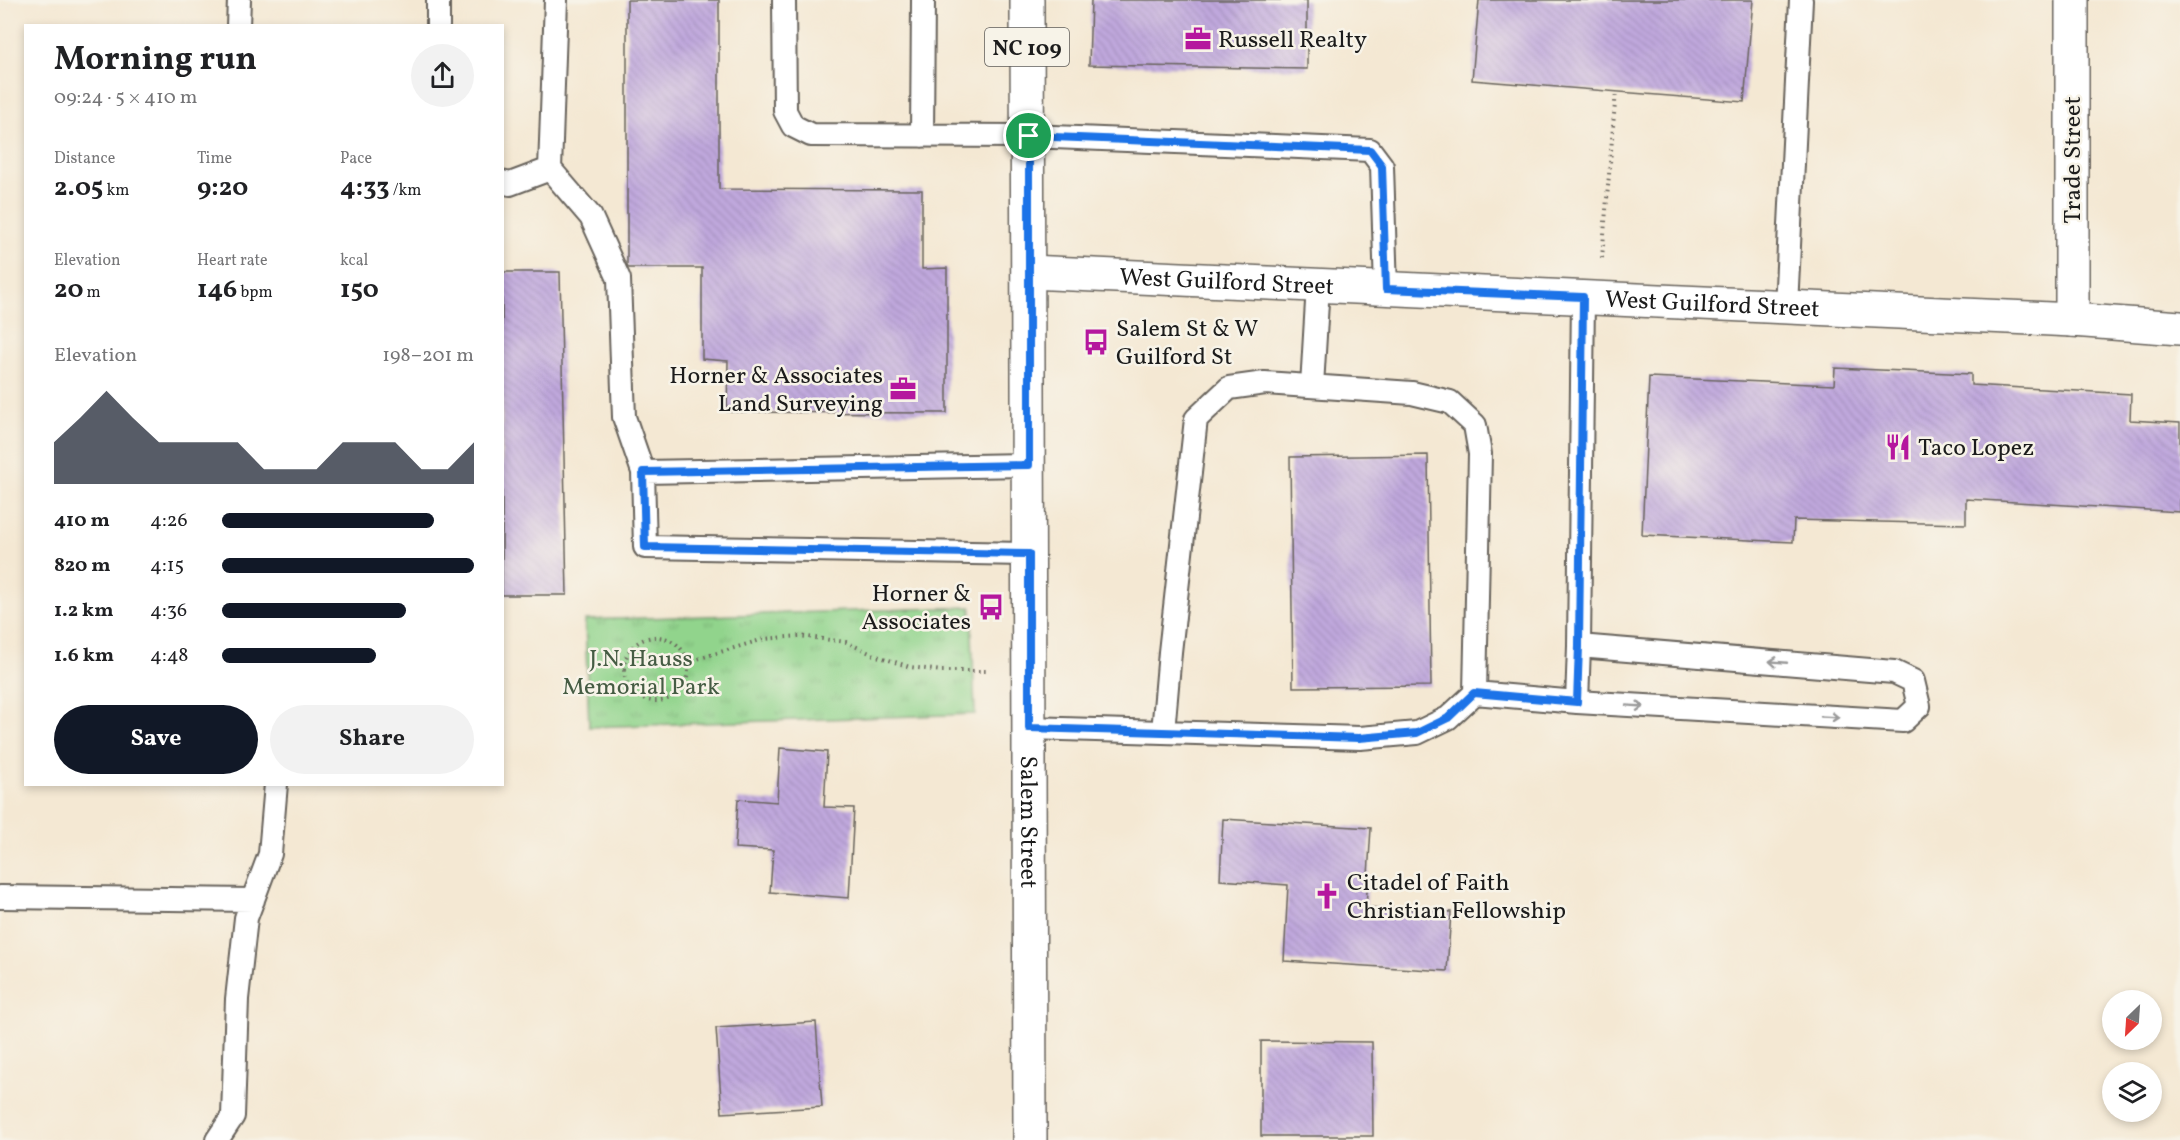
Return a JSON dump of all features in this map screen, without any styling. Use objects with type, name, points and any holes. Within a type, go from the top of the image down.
[{"type":"street","name":"Salem Street","points":[[1027,0],[1030,1140]]},
{"type":"street","name":"Trade Street","points":[[2072,0],[2072,320]]},
{"type":"street","name":"West Guilford Street","points":[[1029,272],[2072,320],[2180,328]]},
{"type":"lane","points":[[238,0],[238,24]]},
{"type":"lane","points":[[438,0],[438,24]]},
{"type":"lane","points":[[556,0],[550,169],[591,217],[619,279],[624,417],[643,472],[645,547],[1029,554]]},
{"type":"lane","points":[[784,0],[785,111],[793,126],[811,135],[1029,136],[1370,150],[1382,166],[1386,289]]},
{"type":"lane","points":[[922,136],[923,0]]},
{"type":"lane","points":[[1786,307],[1801,0]]},
{"type":"lane","points":[[504,182],[510,184],[550,169]]},
{"type":"lane","points":[[1312,386],[1318,285]]},
{"type":"lane","points":[[1577,702],[1591,298]]},
{"type":"lane","points":[[1029,728],[1359,738],[1417,733],[1448,718],[1474,693],[1480,454],[1475,425],[1450,402],[1412,393],[1265,383],[1229,388],[1196,419],[1163,732]]},
{"type":"lane","points":[[643,472],[1029,465]]},
{"type":"lane","points":[[1474,693],[1577,702],[1903,721],[1919,706],[1913,681],[1894,672],[1579,646]]},
{"type":"lane","points":[[217,1140],[233,1116],[237,999],[246,918],[270,854],[276,786]]},
{"type":"lane","points":[[0,897],[253,900]]},
{"type":"path","points":[[1591,298],[1616,91]]},
{"type":"path","points":[[687,662],[764,639],[799,636],[846,642],[874,655],[910,667],[942,671],[1029,670]]},
{"type":"path","points":[[648,638],[668,639],[677,645],[687,662],[688,673],[684,684],[669,699],[647,700],[637,696],[629,688],[624,678],[626,657],[638,642],[648,638]]},
{"type":"green space","name":"J.N. Hauss Memorial Park","points":[[971,607],[975,714],[589,727],[585,620]]},
{"type":"building","points":[[627,0],[719,0],[719,189],[922,190],[922,269],[947,268],[947,413],[727,412],[728,361],[702,359],[702,268],[629,268],[627,265]]},
{"type":"building","name":"Russell Realty","points":[[1091,0],[1307,0],[1307,69],[1089,65]]},
{"type":"building","points":[[1479,0],[1753,0],[1744,102],[1472,80]]},
{"type":"building","points":[[504,272],[560,272],[567,595],[504,595]]},
{"type":"building","points":[[1835,368],[1971,374],[1971,385],[2131,394],[2130,420],[2180,423],[2180,512],[1966,499],[1966,524],[1794,520],[1793,542],[1642,535],[1649,377],[1834,385]]},
{"type":"building","points":[[1428,455],[1431,686],[1293,687],[1290,457]]},
{"type":"building","points":[[780,748],[827,752],[824,807],[854,808],[849,898],[770,892],[773,850],[735,848],[738,799],[777,802]]},
{"type":"building","name":"Citadel of Faith Christian Fellowship","points":[[1223,819],[1371,828],[1366,907],[1451,912],[1447,971],[1284,961],[1288,885],[1220,880]]},
{"type":"building","points":[[816,1022],[822,1107],[722,1113],[716,1028]]},
{"type":"building","points":[[1261,1041],[1372,1042],[1373,1136],[1261,1136]]},
{"type":"place","name":"Russell Realty","points":[[1198,39]]},
{"type":"place","name":"Salem St & W Guilford St","points":[[1096,342]]},
{"type":"place","name":"Horner & Associates Land Surveying","points":[[903,389]]},
{"type":"place","name":"Taco Lopez","points":[[1898,447]]},
{"type":"place","name":"Horner & Associates","points":[[991,607]]},
{"type":"place","name":"Citadel of Faith Christian Fellowship","points":[[1327,896]]},
{"type":"route","points":[[1029,136],[1370,150],[1382,166],[1386,289],[1583,297],[1577,702],[1474,693],[1448,718],[1417,733],[1359,738],[1029,728],[1029,554],[645,547],[643,472],[1029,465],[1029,136]]}]
